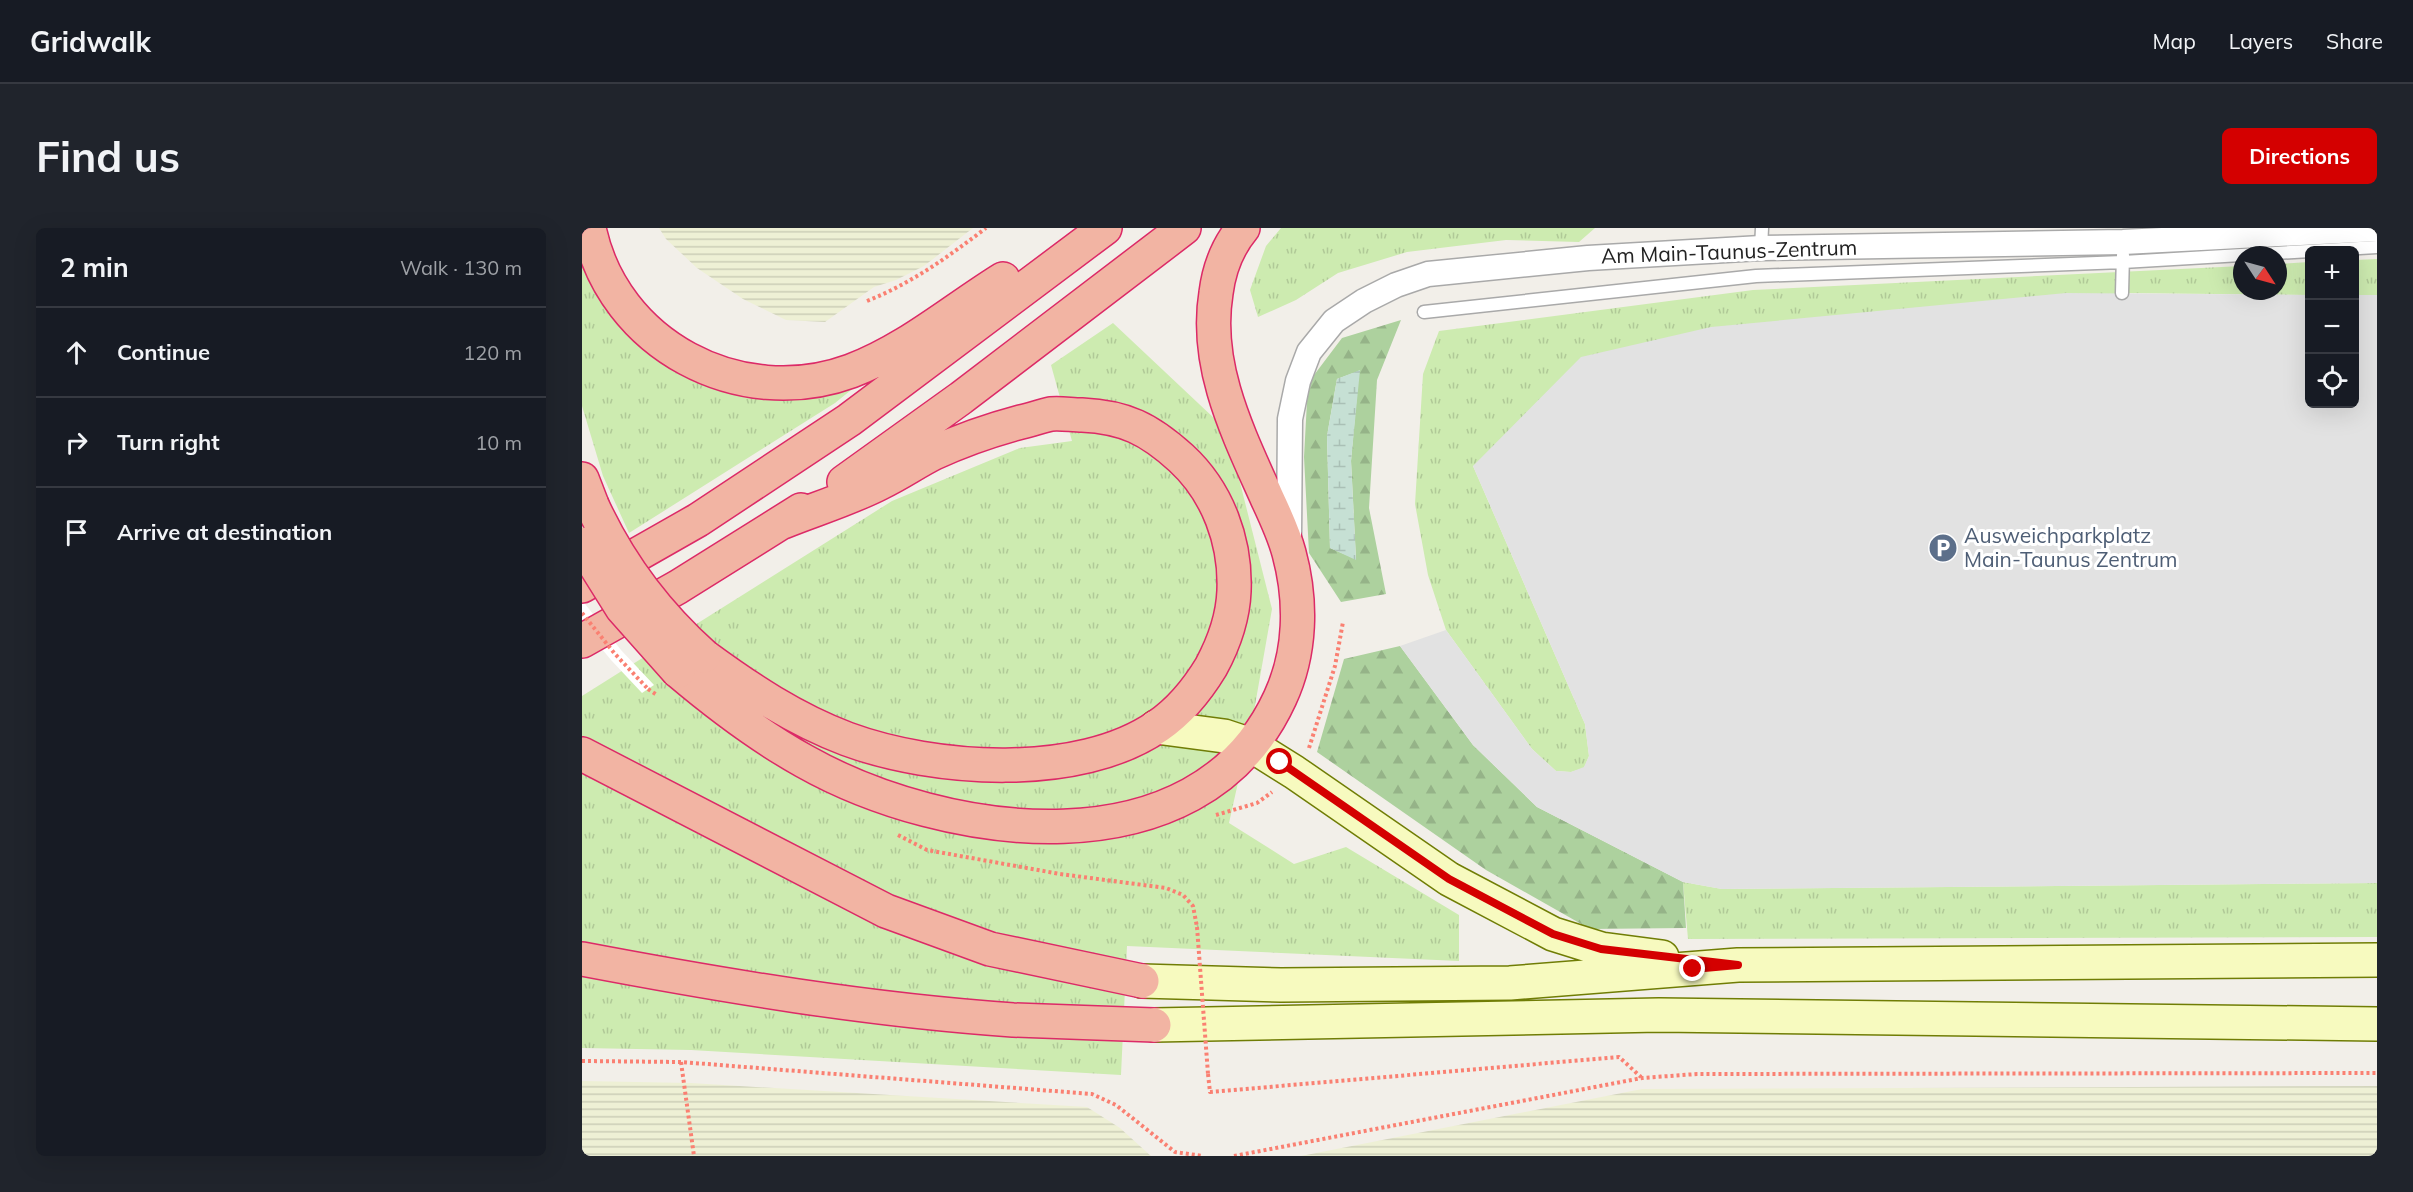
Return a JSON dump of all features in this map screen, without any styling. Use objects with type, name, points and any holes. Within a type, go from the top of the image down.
[{"type":"highway","points":[[589,228],[597,262],[607,283],[622,304],[665,345],[711,371],[759,381],[791,382],[819,379],[850,371],[887,355],[1019,270],[1092,238]]},
{"type":"highway","points":[[582,641],[678,587],[783,522],[893,448],[1184,228]]},
{"type":"highway","points":[[587,492],[613,546],[691,663],[747,725],[796,756],[867,790],[922,809],[1028,827],[1073,828],[1132,818],[1169,805],[1204,786],[1225,771],[1251,745],[1269,720],[1290,676],[1299,626],[1295,579],[1289,551],[1223,394],[1216,359],[1212,318],[1218,277],[1232,241],[1243,228]]},
{"type":"highway","points":[[582,586],[698,520],[849,420],[1092,238]]},
{"type":"highway","points":[[582,544],[622,608],[691,663],[753,692],[813,725],[850,740],[914,758],[958,764],[1041,763],[1085,756],[1126,743],[1156,728],[1179,710],[1197,689],[1219,651],[1233,601],[1235,564],[1230,540],[1219,512],[1205,488],[1187,464],[1164,442],[1145,429],[1109,416],[1052,414],[977,435],[932,454],[863,491],[783,522]]},
{"type":"highway","points":[[582,754],[886,911],[990,950],[1142,981]]},
{"type":"highway","points":[[582,959],[759,990],[878,1007],[1013,1020],[1154,1025]]},
{"type":"main road","points":[[1156,728],[1224,736],[1251,745],[1449,879],[1553,934],[1601,949],[1738,965]]},
{"type":"main road","points":[[1142,981],[1281,985],[1510,983],[1738,965],[2377,960]]},
{"type":"main road","points":[[1154,1025],[1659,1015],[2377,1024]]},
{"type":"street","name":"Am Main-Taunus-Zentrum","points":[[1289,551],[1290,419],[1298,381],[1309,352],[1334,321],[1364,301],[1396,285],[1418,278],[1462,270],[1762,238],[2123,252],[2244,232],[2377,229]]},
{"type":"lane","points":[[1424,312],[1756,276],[2123,252],[2377,247]]},
{"type":"lane","points":[[2122,293],[2123,252]]},
{"type":"path","points":[[867,301],[897,289],[933,268],[986,228]]},
{"type":"path","points":[[582,614],[648,689]]},
{"type":"path","points":[[892,831],[927,850],[1060,874],[1166,888],[1183,895],[1193,906],[1197,927],[1210,1092],[1619,1057],[1642,1078]]},
{"type":"path","points":[[582,1061],[681,1062],[1092,1094],[1116,1105],[1175,1152],[1203,1156]]},
{"type":"path","points":[[681,1062],[694,1156]]},
{"type":"path","points":[[1234,1156],[1642,1078],[1709,1074],[2377,1073]]},
{"type":"green space","points":[[659,228],[973,228],[924,266],[896,280],[874,287],[825,322],[786,320],[743,299],[697,268],[666,239]]},
{"type":"green space","points":[[1281,228],[1595,228],[1579,242],[1506,240],[1407,252],[1338,273],[1296,300],[1258,317],[1250,290],[1266,246]]},
{"type":"green space","points":[[582,236],[688,371],[871,374],[835,403],[629,533],[603,476],[582,406]]},
{"type":"green space","points":[[2377,259],[2377,295],[2359,295],[2359,260]]},
{"type":"green space","points":[[2305,262],[2305,295],[2287,295],[2287,263]]},
{"type":"green space","points":[[2233,266],[2233,294],[2122,293],[1473,466],[1585,724],[1589,756],[1584,768],[1571,772],[1556,771],[1532,749],[1446,630],[1428,575],[1415,504],[1423,374],[1439,331],[1753,290]]},
{"type":"green space","points":[[1401,320],[1377,380],[1369,508],[1386,594],[1341,602],[1309,553],[1304,457],[1308,383],[1342,338]],"holes":[[[1359,371],[1351,461],[1356,559],[1330,548],[1327,436],[1337,379]]]},
{"type":"green space","points":[[1113,323],[1215,419],[1233,455],[1272,609],[1254,711],[1229,823],[1294,864],[1346,847],[1459,915],[1459,961],[1127,946],[1121,1075],[691,1050],[582,1048],[582,696],[892,501],[1020,448],[1072,441],[1051,365]]},
{"type":"green space","points":[[1360,370],[1351,461],[1356,560],[1330,548],[1327,436],[1337,379]]},
{"type":"green space","points":[[1400,646],[1473,745],[1537,807],[1683,882],[1686,928],[1590,929],[1486,870],[1317,752],[1344,659]]},
{"type":"green space","points":[[1683,882],[1722,889],[2377,883],[2377,937],[1688,939]]},
{"type":"green space","points":[[582,1081],[691,1083],[1087,1107],[1120,1128],[1151,1156],[582,1156]]},
{"type":"green space","points":[[2377,1086],[2377,1156],[1301,1156],[1642,1089]]},
{"type":"shaded area","name":"Ausweichparkplatz Main-Taunus Zentrum","points":[[2066,293],[2233,294],[2233,300],[2287,300],[2287,295],[2305,295],[2305,408],[2359,408],[2359,295],[2377,295],[2377,883],[1722,889],[1683,882],[1537,807],[1473,745],[1400,646],[1446,630],[1532,749],[1556,771],[1571,772],[1584,767],[1589,756],[1585,724],[1473,466],[1581,357],[1711,327]]},
{"type":"pier","points":[[582,600],[621,650],[654,685],[642,693],[611,660],[582,625]]},
{"type":"place","name":"Ausweichparkplatz Main-Taunus Zentrum","points":[[1943,548]]},
{"type":"route","points":[[1280,762],[1449,879],[1553,934],[1601,949],[1738,965],[1693,969]]}]
